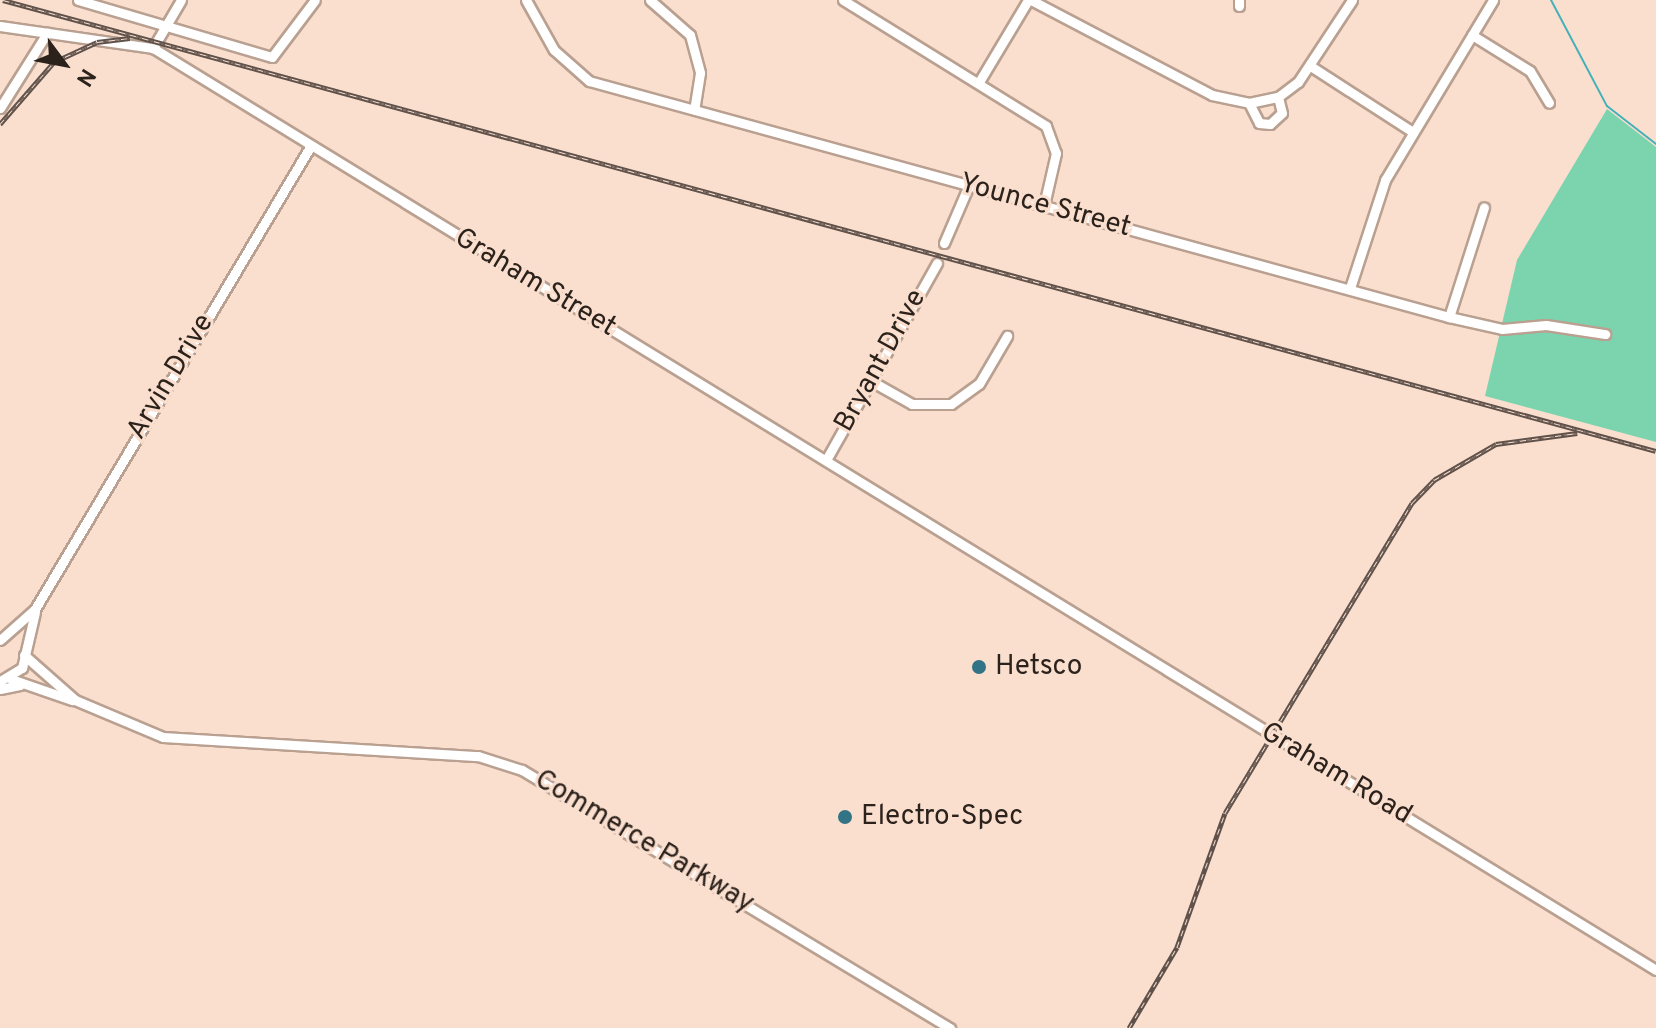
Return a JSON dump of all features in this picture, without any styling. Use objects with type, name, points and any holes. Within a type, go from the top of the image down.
[{"type":"street","points":[[78,0],[244,46],[272,57],[315,0]]},
{"type":"street","points":[[0,26],[153,48],[181,0]]},
{"type":"street","name":"Younce Street","points":[[526,0],[554,50],[589,81],[1449,317],[1502,329],[1546,325],[1605,334]]},
{"type":"street","points":[[650,0],[690,35],[700,73],[694,110]]},
{"type":"street","points":[[843,0],[979,82],[1052,135],[1056,153],[1044,205]]},
{"type":"street","points":[[979,82],[1030,0],[1212,95],[1249,103],[1278,97],[1312,67],[1352,0]]},
{"type":"street","points":[[1350,288],[1377,197],[1493,0]]},
{"type":"street","points":[[0,108],[47,33]]},
{"type":"street","points":[[1472,35],[1530,71],[1549,103]]},
{"type":"street","name":"Graham Street","points":[[153,48],[1017,578]]},
{"type":"street","points":[[1312,67],[1413,132]]},
{"type":"street","points":[[1249,103],[1259,123],[1270,124],[1282,113],[1278,97]]},
{"type":"street","name":"Arvin Drive","points":[[2,682],[23,652],[35,609],[310,147]]},
{"type":"street","points":[[944,243],[969,185]]},
{"type":"street","points":[[1449,317],[1484,207]]},
{"type":"street","name":"Bryant Drive","points":[[826,460],[937,263]]},
{"type":"street","points":[[871,381],[912,404],[951,404],[979,384],[1007,336]]},
{"type":"street","name":"Graham Road","points":[[1017,578],[1656,970]]},
{"type":"street","name":"Arvin Drive","points":[[23,652],[3,639],[35,609]]},
{"type":"street","name":"Commerce Parkway","points":[[23,652],[75,700]]},
{"type":"street","name":"Commerce Parkway","points":[[2,682],[29,684],[181,740],[465,755],[522,770],[950,1028]]},
{"type":"green space","points":[[1607,109],[1656,147],[1656,442],[1485,396],[1517,260]]},
{"type":"waterway","points":[[1551,0],[1607,106],[1656,144]]},
{"type":"railway","points":[[3,0],[1656,451]]},
{"type":"railway","points":[[0,124],[54,62],[97,42],[130,38]]},
{"type":"railway","points":[[1129,1028],[1177,947],[1225,813],[1412,503],[1434,480],[1496,444],[1577,433]]},
{"type":"place","name":"Hetsco","points":[[979,667]]},
{"type":"place","name":"Electro-Spec","points":[[845,817]]}]
